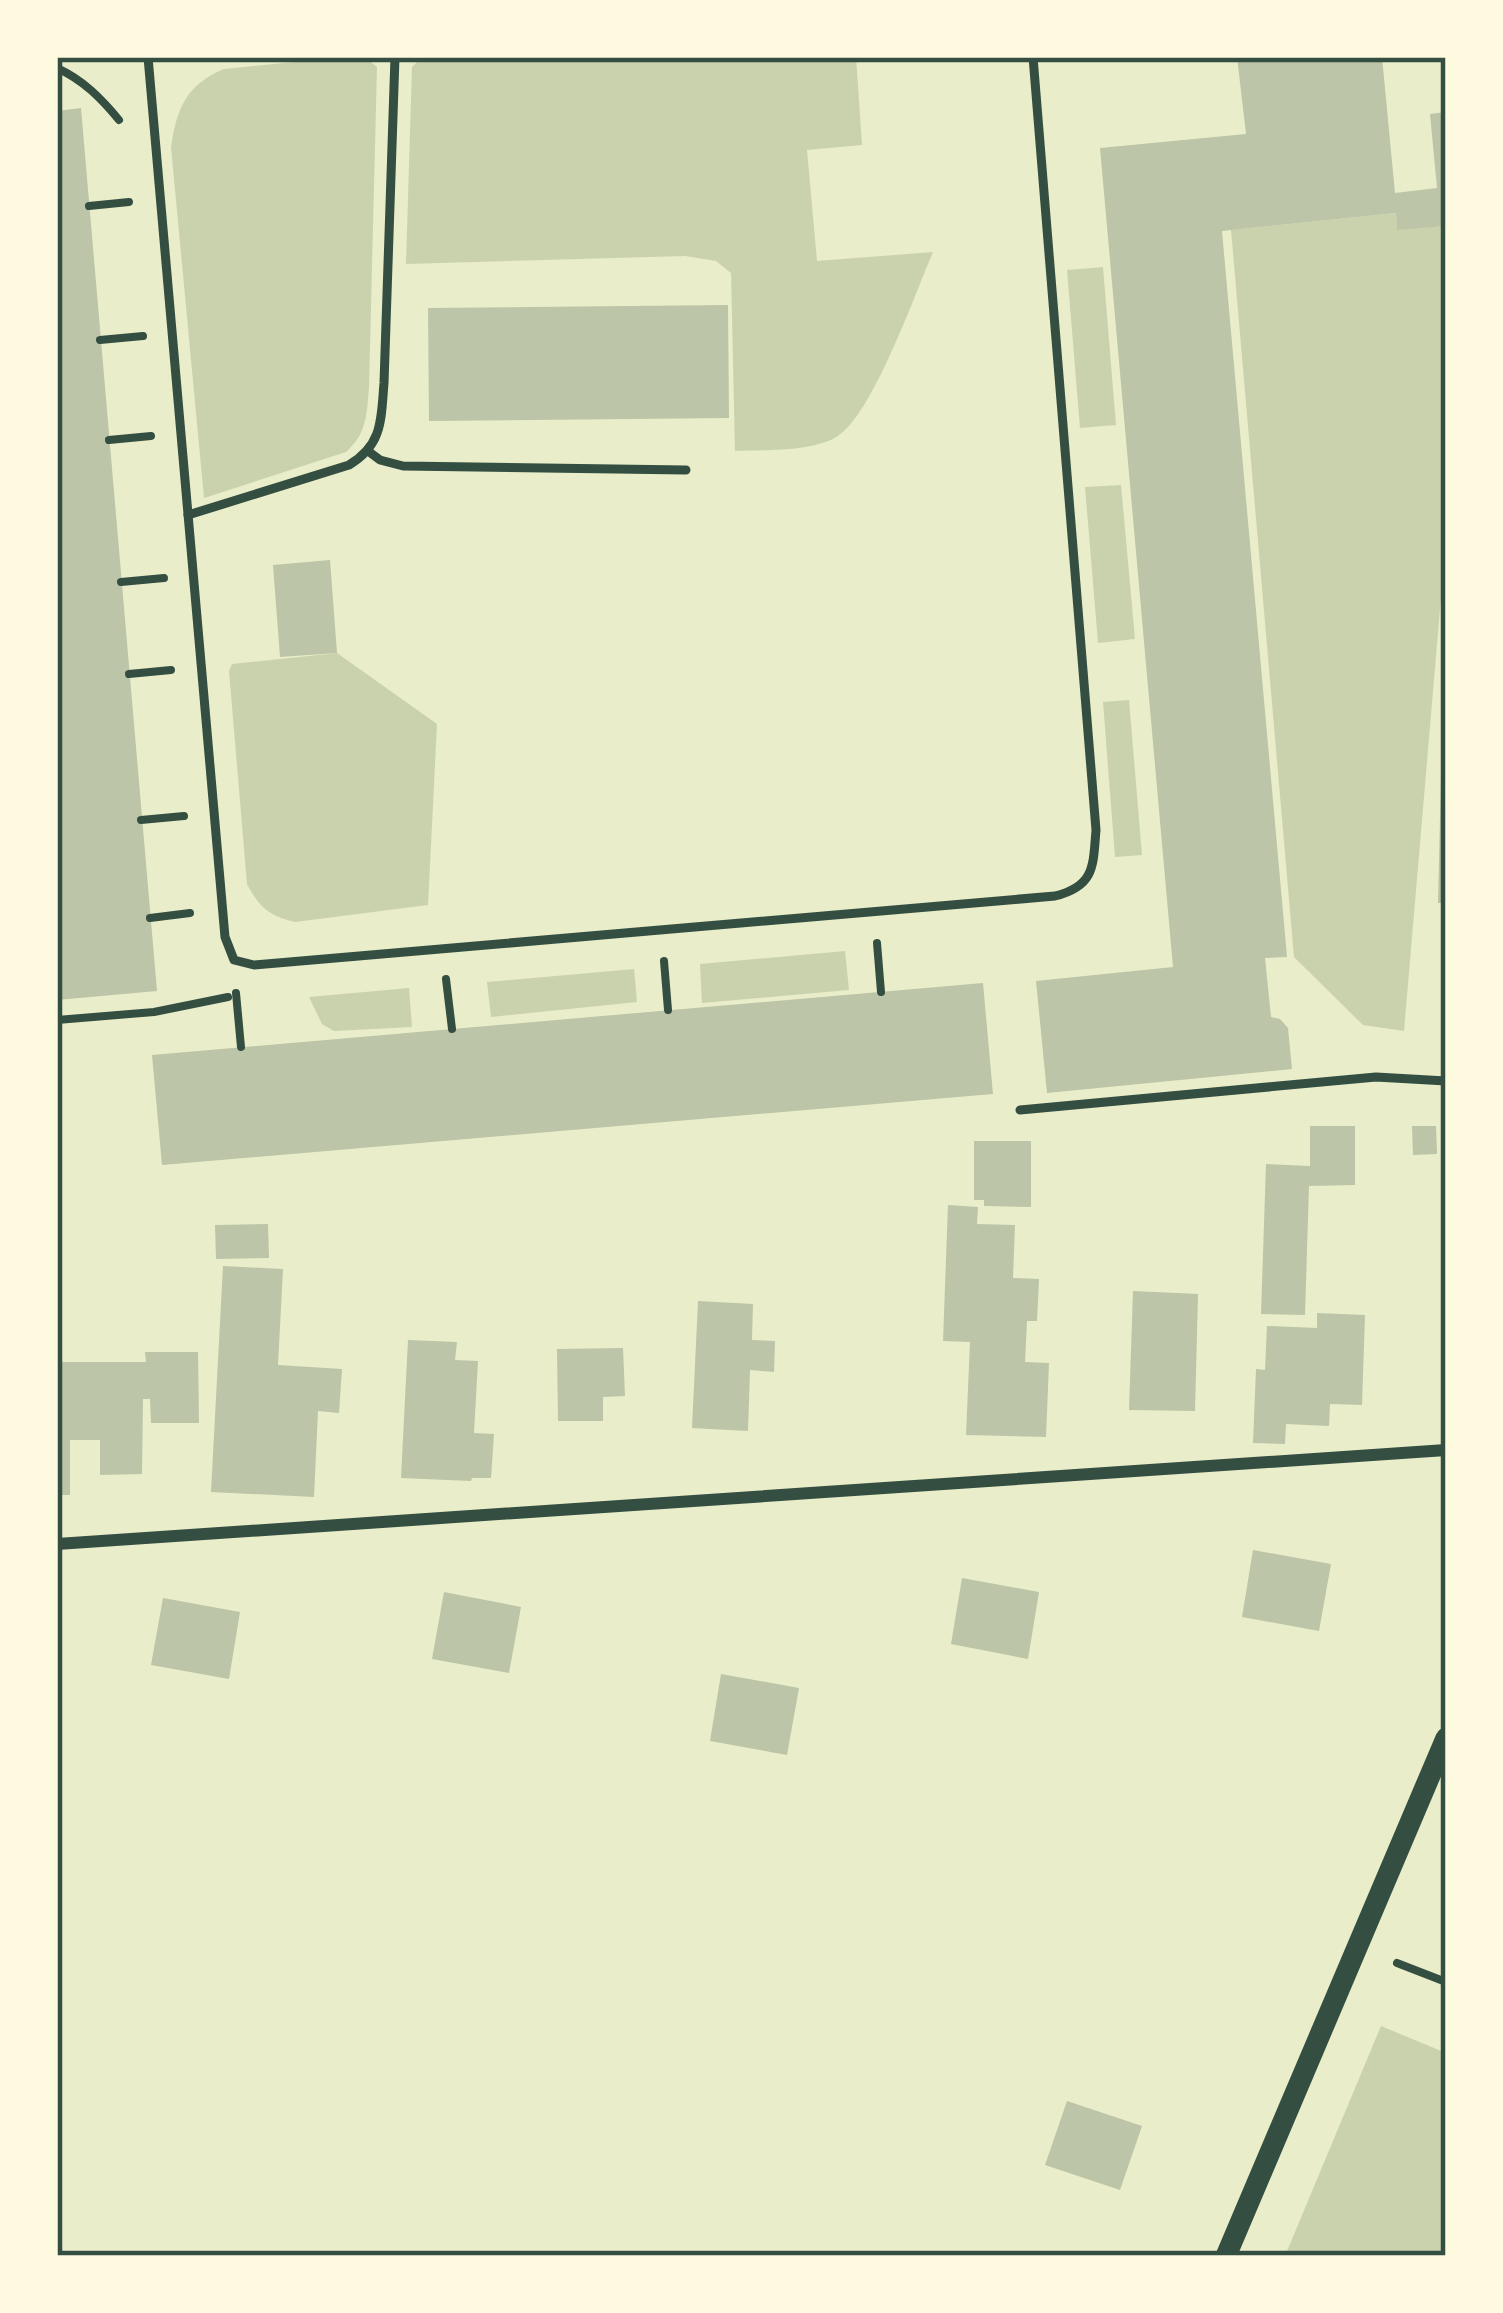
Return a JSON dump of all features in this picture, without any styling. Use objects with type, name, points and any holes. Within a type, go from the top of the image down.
[{"type":"street","points":[[57,1544],[1446,1450]]},
{"type":"street","points":[[1226,2256],[1446,1738]]},
{"type":"lane","points":[[148,57],[226,937],[230,954],[241,964],[1032,898],[1075,891],[1088,877],[1096,830],[1033,57]]},
{"type":"lane","points":[[188,514],[349,465],[374,444],[384,383],[395,57]]},
{"type":"lane","points":[[368,451],[403,466],[686,470]]},
{"type":"lane","points":[[1020,1110],[1376,1077],[1446,1081]]},
{"type":"path","points":[[89,206],[138,202]]},
{"type":"path","points":[[100,340],[150,335]]},
{"type":"path","points":[[110,440],[159,435]]},
{"type":"path","points":[[121,582],[171,578]]},
{"type":"path","points":[[129,674],[179,670]]},
{"type":"path","points":[[141,820],[191,815]]},
{"type":"path","points":[[150,918],[200,912]]},
{"type":"path","points":[[877,941],[881,992]]},
{"type":"path","points":[[664,959],[668,1010]]},
{"type":"path","points":[[446,978],[452,1029]]},
{"type":"path","points":[[57,1020],[154,1012],[237,995]]},
{"type":"path","points":[[1397,1963],[1446,1982]]},
{"type":"green space","points":[[365,57],[377,67],[365,422],[346,452],[204,498],[171,147],[176,121],[192,90],[224,69]]},
{"type":"green space","points":[[422,57],[856,57],[862,145],[807,150],[817,261],[933,252],[892,351],[851,423],[838,436],[816,445],[735,451],[731,273],[716,261],[685,256],[406,264],[412,67]]},
{"type":"green space","points":[[1396,213],[1397,229],[1446,226],[1446,539],[1404,1031],[1363,1025],[1294,957],[1231,230]]},
{"type":"green space","points":[[1103,267],[1116,425],[1080,428],[1067,270]]},
{"type":"green space","points":[[1121,485],[1135,639],[1098,643],[1085,487]]},
{"type":"green space","points":[[337,653],[437,724],[428,905],[295,922],[266,909],[247,884],[229,671],[232,664]]},
{"type":"green space","points":[[1129,700],[1142,855],[1115,857],[1103,702]]},
{"type":"green space","points":[[845,951],[849,990],[702,1003],[700,964]]},
{"type":"green space","points":[[634,969],[637,1002],[491,1017],[487,982]]},
{"type":"green space","points":[[409,988],[412,1027],[334,1031],[322,1024],[309,997]]},
{"type":"green space","points":[[1381,2026],[1446,2053],[1446,2256],[1285,2256]]},
{"type":"building","points":[[1237,57],[1382,57],[1395,193],[1437,188],[1430,114],[1446,112],[1446,226],[1397,230],[1396,213],[1222,231],[1287,957],[1265,958],[1271,1017],[1288,1028],[1292,1069],[1047,1093],[1036,981],[1173,967],[1100,148],[1246,134]]},
{"type":"building","points":[[81,108],[157,991],[57,1000],[57,111]]},
{"type":"building","points":[[728,305],[729,418],[429,421],[428,308]]},
{"type":"building","points":[[330,560],[337,653],[280,657],[273,565]]},
{"type":"building","points":[[1441,775],[1446,775],[1446,903],[1438,903]]},
{"type":"building","points":[[983,983],[993,1094],[162,1165],[152,1055]]},
{"type":"building","points":[[1310,1126],[1355,1126],[1355,1185],[1309,1186],[1305,1315],[1261,1314],[1266,1164],[1310,1166]]},
{"type":"building","points":[[1412,1126],[1436,1126],[1437,1154],[1413,1155]]},
{"type":"building","points":[[974,1141],[1031,1141],[1031,1207],[984,1206],[984,1200],[974,1200]]},
{"type":"building","points":[[948,1205],[978,1207],[977,1224],[1015,1225],[1013,1278],[1039,1279],[1037,1321],[1027,1321],[1025,1362],[1049,1363],[1046,1437],[966,1435],[970,1342],[943,1341]]},
{"type":"building","points":[[268,1224],[269,1258],[216,1259],[215,1225]]},
{"type":"building","points":[[223,1266],[283,1269],[278,1365],[342,1369],[339,1413],[318,1411],[314,1497],[211,1492]]},
{"type":"building","points":[[1133,1291],[1198,1294],[1195,1411],[1129,1410]]},
{"type":"building","points":[[698,1301],[753,1304],[752,1340],[775,1341],[774,1372],[750,1370],[748,1431],[692,1428]]},
{"type":"building","points":[[1317,1313],[1365,1315],[1362,1405],[1330,1404],[1329,1426],[1286,1424],[1285,1444],[1253,1443],[1256,1369],[1265,1370],[1267,1326],[1317,1328]]},
{"type":"building","points":[[408,1340],[457,1342],[455,1360],[478,1361],[474,1433],[494,1434],[491,1478],[401,1478]]},
{"type":"building","points":[[623,1348],[625,1396],[603,1397],[603,1421],[558,1421],[557,1349]]},
{"type":"building","points":[[145,1352],[198,1352],[199,1423],[151,1423],[150,1399],[143,1399],[142,1474],[100,1475],[100,1440],[70,1440],[70,1495],[57,1495],[57,1362],[146,1362]]},
{"type":"building","points":[[1253,1550],[1331,1564],[1319,1631],[1242,1617]]},
{"type":"building","points":[[962,1578],[1039,1592],[1028,1659],[951,1644]]},
{"type":"building","points":[[444,1592],[521,1607],[509,1673],[432,1659]]},
{"type":"building","points":[[163,1598],[240,1612],[229,1679],[151,1665]]},
{"type":"building","points":[[721,1674],[799,1688],[787,1755],[710,1741]]},
{"type":"building","points":[[1067,2101],[1142,2126],[1120,2190],[1045,2165]]}]
